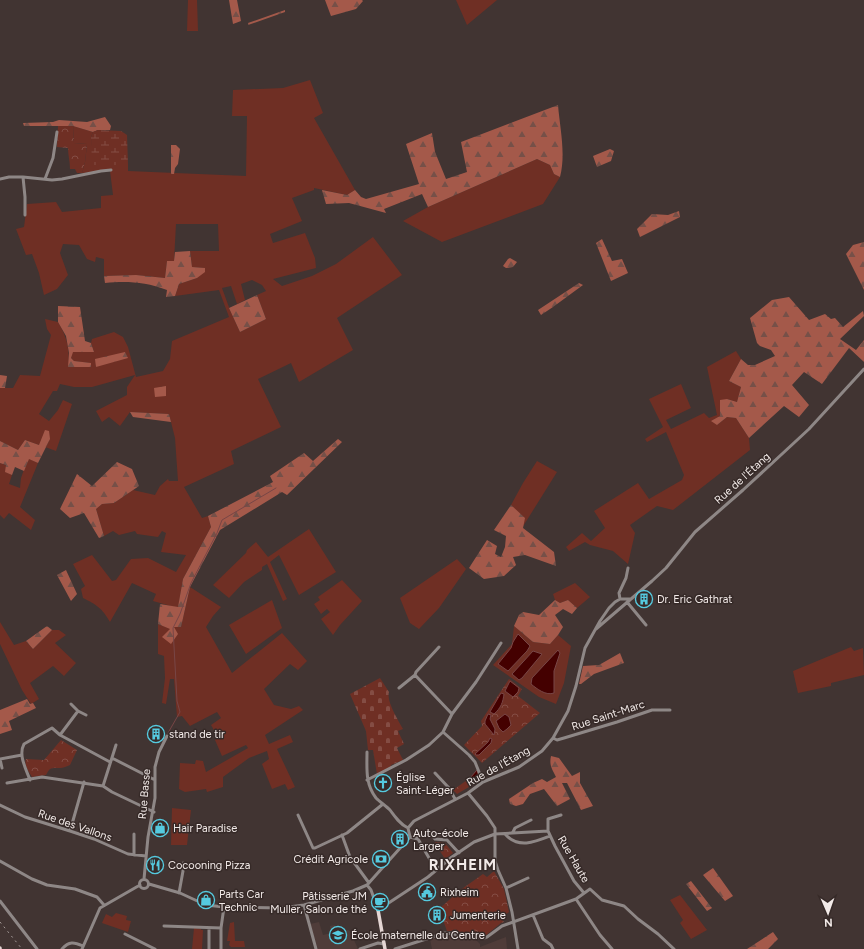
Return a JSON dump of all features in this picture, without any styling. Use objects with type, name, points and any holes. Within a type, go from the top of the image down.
[{"type":"main road","points":[[378,910],[385,949]]},
{"type":"street","points":[[45,179],[51,164],[57,132]]},
{"type":"street","points":[[0,179],[9,177],[23,177],[62,179],[111,170]]},
{"type":"street","points":[[23,177],[25,214]]},
{"type":"street","name":"Rue de l'Étang","points":[[596,629],[666,568],[695,532],[809,429],[864,368]]},
{"type":"street","points":[[628,568],[626,578],[619,593],[622,600],[628,602],[646,625]]},
{"type":"street","name":"Rue de l'Étang","points":[[408,828],[414,821],[468,793],[483,782],[515,770],[537,755],[553,738],[568,711],[576,686],[582,655],[600,622],[611,606],[622,600],[631,599]]},
{"type":"street","points":[[611,606],[616,612]]},
{"type":"street","points":[[367,780],[406,760],[429,745],[443,732],[452,714],[476,682],[501,642]]},
{"type":"street","points":[[399,688],[415,675],[439,647]]},
{"type":"street","points":[[415,675],[452,714]]},
{"type":"street","points":[[71,704],[78,711],[86,715]]},
{"type":"street","name":"Rue Saint-Marc","points":[[553,738],[557,740],[652,710],[670,710]]},
{"type":"street","points":[[60,735],[78,711]]},
{"type":"street","points":[[30,780],[24,766],[22,755],[24,744],[52,728],[60,735],[155,780]]},
{"type":"street","points":[[443,732],[475,762],[483,782]]},
{"type":"street","name":"Rue Basse","points":[[144,879],[148,837],[154,812],[155,768],[159,752],[167,736]]},
{"type":"street","points":[[103,786],[116,745]]},
{"type":"street","points":[[367,752],[367,780],[376,797],[388,808],[402,825],[408,828],[410,837]]},
{"type":"street","points":[[2,768],[0,759],[22,755]]},
{"type":"street","points":[[435,773],[449,788],[455,799]]},
{"type":"street","points":[[7,783],[42,777],[84,782],[103,786],[112,792],[154,812]]},
{"type":"street","points":[[70,831],[84,782]]},
{"type":"street","points":[[468,793],[494,826],[495,861],[506,888],[518,949]]},
{"type":"street","points":[[298,816],[313,848],[342,835],[383,804]]},
{"type":"street","name":"Rue des Vallons","points":[[0,806],[25,817],[70,831],[128,854],[146,856]]},
{"type":"street","name":"Rue Haute","points":[[394,949],[446,933],[484,938],[502,926],[513,921],[576,899],[584,893],[574,881],[548,831],[548,819],[561,814]]},
{"type":"street","points":[[513,832],[515,828],[531,820]]},
{"type":"street","points":[[410,837],[416,838],[429,831],[435,839],[447,840],[459,853]]},
{"type":"street","points":[[342,835],[350,857],[371,890],[378,910],[474,842],[494,834],[548,831]]},
{"type":"street","points":[[134,834],[134,855]]},
{"type":"street","points":[[505,834],[524,844],[533,843],[550,836]]},
{"type":"street","points":[[62,949],[70,942],[82,948],[100,908],[140,885],[140,881],[144,879],[148,881],[149,884],[178,893],[206,905],[224,908],[281,908],[304,905],[353,891],[368,884],[410,837]]},
{"type":"street","points":[[416,838],[436,870]]},
{"type":"street","points":[[0,861],[35,881],[47,885],[74,889],[97,897],[104,905]]},
{"type":"street","points":[[178,893],[184,863]]},
{"type":"street","points":[[506,888],[528,878]]},
{"type":"street","points":[[140,885],[142,888],[145,888],[148,887],[149,884]]},
{"type":"street","points":[[584,893],[590,889],[602,900],[624,906],[674,949]]},
{"type":"street","points":[[576,899],[600,935],[612,949]]},
{"type":"street","points":[[0,901],[37,949]]},
{"type":"street","points":[[304,905],[316,949]]},
{"type":"street","points":[[221,949],[221,928],[224,908]]},
{"type":"street","points":[[533,915],[543,939],[551,945],[553,949]]},
{"type":"street","points":[[164,926],[221,928]]},
{"type":"street","points":[[209,928],[209,949]]},
{"type":"street","points":[[125,934],[155,949]]},
{"type":"street","points":[[360,949],[378,943],[384,944]]},
{"type":"shaded area","points":[[518,634],[530,646],[508,671],[498,664],[511,648]]},
{"type":"shaded area","points":[[558,650],[560,653],[554,671],[554,693],[548,694],[531,684],[532,678]]},
{"type":"shaded area","points":[[533,651],[542,654],[519,680],[512,674]]},
{"type":"shaded area","points":[[510,681],[519,688],[518,692],[513,697],[505,691]]},
{"type":"shaded area","points":[[501,693],[504,694],[502,702],[494,714],[490,712]]},
{"type":"shaded area","points":[[488,714],[491,715],[490,719],[495,729],[494,735],[485,724]]},
{"type":"shaded area","points":[[505,714],[509,717],[511,725],[503,732],[499,728],[496,721]]},
{"type":"shaded area","points":[[490,738],[492,739],[491,743],[479,755],[476,755],[475,754],[488,742]]},
{"type":"shaded area","points":[[477,770],[480,781],[474,784],[470,778]]},
{"type":"shaded area","name":"École maternelle du Centre","points":[[319,922],[323,935],[331,933],[330,926],[334,925],[336,933],[348,930],[350,931],[358,949],[318,949],[310,924]]},
{"type":"shaded area","points":[[445,936],[475,939],[480,944],[480,947],[506,937],[507,949],[432,949],[430,939],[439,937],[442,938]]},
{"type":"green space","points":[[188,0],[197,0],[198,31],[187,31]]},
{"type":"green space","points":[[229,0],[237,0],[241,21],[233,24]]},
{"type":"green space","points":[[325,0],[363,1],[356,9],[331,16]]},
{"type":"green space","points":[[456,0],[497,0],[467,25]]},
{"type":"green space","points":[[285,10],[285,12],[248,25],[248,23]]},
{"type":"green space","points":[[310,80],[323,113],[314,118],[355,190],[347,195],[314,188],[314,190],[292,198],[302,221],[270,234],[273,243],[305,233],[315,258],[316,268],[273,279],[282,286],[312,276],[336,264],[373,237],[402,275],[337,318],[353,350],[299,382],[291,363],[258,379],[281,427],[231,451],[234,464],[184,487],[202,518],[208,516],[211,527],[183,579],[178,608],[153,601],[156,594],[132,583],[110,622],[99,607],[83,598],[81,589],[85,586],[73,564],[92,555],[112,581],[116,580],[131,559],[148,558],[176,572],[186,555],[161,552],[166,533],[162,531],[158,537],[137,534],[135,531],[119,535],[113,531],[104,536],[96,509],[102,504],[114,503],[133,490],[155,495],[160,486],[168,479],[169,481],[178,481],[175,438],[169,414],[130,412],[120,426],[109,417],[102,422],[96,411],[127,395],[127,387],[135,375],[92,387],[74,387],[60,384],[57,391],[53,391],[39,414],[49,421],[58,410],[63,400],[72,404],[56,451],[45,447],[50,439],[39,445],[25,440],[18,450],[0,441],[0,388],[13,388],[20,375],[40,376],[51,335],[47,329],[45,319],[58,322],[64,334],[69,354],[69,367],[90,363],[74,361],[71,358],[72,352],[94,352],[91,343],[92,339],[114,332],[123,337],[128,347],[136,377],[163,371],[170,359],[172,341],[229,317],[219,290],[175,296],[179,284],[197,278],[204,268],[192,267],[190,251],[219,251],[218,224],[176,224],[174,261],[167,261],[165,278],[136,275],[104,276],[104,259],[96,257],[95,262],[87,259],[79,245],[63,244],[60,253],[68,275],[57,289],[44,295],[39,273],[32,254],[26,255],[16,229],[24,227],[27,204],[56,202],[62,212],[101,208],[101,196],[113,195],[110,171],[82,173],[87,144],[74,143],[73,126],[93,132],[91,137],[94,165],[128,165],[128,171],[246,176],[247,116],[232,116],[233,90],[283,88]],"holes":[[[252,280],[262,285],[266,291],[257,295],[266,319],[240,332],[222,288],[231,286],[237,304],[245,300],[241,284]]]},
{"type":"green space","points":[[558,105],[563,150],[560,177],[554,174],[550,165],[537,159],[428,207],[422,194],[384,209],[386,213],[349,203],[326,204],[322,190],[347,195],[355,190],[361,197],[366,199],[419,184],[406,144],[432,133],[435,152],[446,179],[467,172],[461,142]]},
{"type":"green space","points":[[105,117],[111,126],[110,130],[98,130],[93,132],[73,126],[24,126],[23,123],[53,122],[59,120],[87,122]]},
{"type":"green space","points":[[58,126],[73,126],[74,143],[87,144],[82,173],[77,173],[75,169],[70,169],[68,148],[57,147]]},
{"type":"green space","points":[[98,130],[121,131],[127,135],[128,165],[94,165],[92,163],[91,137],[93,132]]},
{"type":"green space","points":[[171,145],[176,145],[180,149],[178,164],[175,168],[174,174],[171,174]]},
{"type":"green space","points":[[610,149],[614,151],[611,161],[597,167],[593,156]]},
{"type":"green space","points":[[537,159],[550,165],[554,174],[560,177],[543,204],[442,242],[403,221],[428,207]]},
{"type":"green space","points":[[679,211],[680,217],[640,237],[637,229],[652,214],[668,215]]},
{"type":"green space","points":[[602,239],[612,261],[622,259],[628,273],[611,281],[596,243]]},
{"type":"green space","points":[[864,242],[864,290],[846,254],[853,245]]},
{"type":"green space","points":[[190,251],[192,267],[205,268],[205,272],[197,278],[179,284],[175,296],[166,297],[167,290],[144,284],[129,282],[105,283],[104,276],[136,275],[165,278],[167,261],[174,261],[175,252]]},
{"type":"green space","points":[[510,258],[517,262],[513,267],[506,268],[503,266]]},
{"type":"green space","points":[[579,283],[583,285],[541,315],[538,310]]},
{"type":"green space","points":[[257,295],[266,319],[240,332],[229,308]]},
{"type":"green space","points":[[789,297],[809,320],[825,314],[831,319],[835,318],[843,327],[863,311],[864,316],[840,339],[856,350],[864,340],[864,362],[849,348],[822,384],[804,372],[792,385],[809,405],[799,417],[784,406],[749,438],[736,418],[727,417],[717,425],[711,421],[720,416],[720,400],[727,399],[737,402],[741,387],[729,381],[741,359],[748,365],[755,365],[775,356],[771,350],[760,346],[757,343],[750,318],[772,300]]},
{"type":"green space","points":[[58,306],[80,307],[85,341],[91,343],[94,352],[73,352],[71,358],[74,361],[91,363],[91,367],[68,367],[69,353],[66,336],[58,322]]},
{"type":"green space","points":[[736,351],[741,359],[729,381],[741,387],[737,402],[727,399],[717,425],[727,417],[736,418],[749,438],[750,450],[673,510],[657,506],[630,525],[635,533],[628,564],[613,551],[590,545],[585,542],[569,551],[566,547],[582,533],[591,541],[605,528],[594,511],[638,483],[649,499],[682,480],[684,475],[666,432],[647,442],[645,439],[663,427],[649,399],[681,384],[691,408],[666,420],[671,429],[704,413],[709,418],[717,415],[707,367]]},
{"type":"green space","points":[[125,352],[128,358],[96,367],[95,359]]},
{"type":"green space","points":[[0,375],[7,376],[5,388],[0,388]]},
{"type":"green space","points":[[166,386],[166,396],[155,397],[154,388]]},
{"type":"green space","points":[[130,412],[169,414],[171,422],[133,417]]},
{"type":"green space","points":[[45,430],[49,431],[50,439],[38,463],[29,459],[24,471],[15,467],[12,475],[5,472],[6,465],[0,463],[0,441],[18,450],[25,440],[39,445]]},
{"type":"green space","points":[[338,439],[342,442],[287,495],[282,492],[220,530],[190,587],[181,627],[174,627],[178,634],[171,644],[162,637],[170,629],[158,624],[160,604],[178,607],[183,579],[211,527],[208,516],[273,482],[270,476],[304,453],[313,461]]},
{"type":"green space","points":[[28,458],[38,463],[20,507],[35,520],[31,530],[9,513],[4,519],[0,515],[0,463],[6,465],[6,472],[12,475],[9,484],[20,488],[21,478]]},
{"type":"green space","points":[[537,461],[557,472],[522,528],[511,505]]},
{"type":"green space","points":[[117,462],[132,469],[139,486],[114,503],[102,504],[96,509],[104,536],[99,538],[84,513],[70,518],[60,509],[77,474],[92,486]]},
{"type":"green space","points":[[511,505],[525,518],[523,528],[554,552],[556,566],[525,555],[513,557],[516,565],[504,576],[484,579],[469,568],[487,540],[497,546],[495,554],[501,557],[505,547],[506,536],[494,530]]},
{"type":"green space","points":[[309,529],[336,572],[299,595],[279,555],[270,562],[287,599],[283,601],[267,564],[262,567],[262,570],[244,582],[229,598],[213,585],[256,542],[268,557]]},
{"type":"green space","points":[[457,559],[466,569],[439,608],[419,629],[410,623],[400,598]]},
{"type":"green space","points":[[66,570],[77,594],[71,601],[57,575]]},
{"type":"green space","points":[[342,580],[362,601],[333,635],[321,619],[330,612],[327,609],[321,614],[314,604],[320,600],[318,597]]},
{"type":"green space","points":[[575,583],[590,597],[577,608],[568,600],[560,603],[555,600],[553,594]]},
{"type":"green space","points":[[190,587],[221,607],[206,627],[232,673],[282,633],[307,661],[298,670],[290,664],[264,689],[274,705],[291,709],[299,706],[303,710],[265,735],[269,744],[290,735],[293,742],[277,749],[295,787],[288,790],[285,784],[272,789],[262,764],[269,759],[267,751],[249,758],[223,777],[223,787],[207,792],[206,789],[185,792],[179,789],[180,763],[195,764],[196,760],[203,761],[206,772],[248,748],[246,745],[222,756],[215,740],[218,737],[211,725],[221,718],[217,712],[190,726],[182,716],[177,717],[174,679],[170,679],[166,704],[162,703],[165,678],[164,656],[158,654],[158,624],[171,629],[174,627],[181,627]]},
{"type":"green space","points":[[272,600],[282,628],[246,654],[229,625]]},
{"type":"green space","points":[[555,600],[560,603],[568,600],[577,608],[572,614],[563,609],[555,615],[563,627],[550,644],[533,642],[514,626],[519,615],[523,612],[539,615]]},
{"type":"green space","points":[[0,622],[14,645],[26,641],[33,649],[52,630],[59,630],[66,635],[55,643],[76,663],[64,676],[53,666],[30,683],[39,699],[31,704],[22,690],[0,644]]},
{"type":"green space","points":[[47,626],[52,630],[33,649],[26,641]]},
{"type":"green space","points":[[514,626],[533,642],[550,644],[558,635],[571,646],[564,683],[556,704],[539,697],[493,665],[512,644]]},
{"type":"green space","points":[[851,647],[854,651],[863,648],[864,675],[831,683],[831,686],[798,693],[793,671]]},
{"type":"green space","points":[[620,653],[624,663],[594,674],[579,684],[583,666],[599,665]]},
{"type":"green space","points":[[380,678],[389,692],[389,700],[403,729],[398,731],[404,744],[397,748],[403,760],[391,765],[391,767],[377,774],[373,750],[368,750],[366,731],[350,694]]},
{"type":"green space","points":[[509,679],[522,689],[518,696],[540,713],[482,763],[464,745],[482,726],[481,721]]},
{"type":"green space","points":[[27,699],[30,704],[33,703],[36,708],[9,721],[12,730],[0,734],[0,710]]},
{"type":"green space","points":[[61,740],[77,750],[70,765],[61,768],[51,768],[46,775],[32,777],[26,766],[26,759],[44,760]]},
{"type":"green space","points":[[551,756],[559,758],[572,776],[580,772],[580,783],[593,806],[581,810],[567,783],[562,783],[570,799],[557,806],[544,789],[530,794],[523,804],[516,806],[510,804],[509,799],[533,783],[542,779],[547,782],[556,777],[552,769],[550,759]]},
{"type":"green space","points":[[470,778],[474,784],[457,794],[453,790]]},
{"type":"green space","points":[[172,808],[191,810],[187,845],[171,845]]},
{"type":"green space","points":[[435,843],[445,843],[453,853],[445,859]]},
{"type":"green space","points":[[713,868],[733,896],[725,901],[703,875]]},
{"type":"green space","points":[[494,871],[504,889],[509,912],[501,918],[504,922],[485,936],[447,931],[439,909],[459,891],[483,874],[487,877]]},
{"type":"green space","points":[[691,881],[712,908],[707,911],[686,884]]},
{"type":"green space","points":[[680,895],[707,930],[691,939],[680,923],[683,920],[670,900]]},
{"type":"green space","points":[[116,913],[127,916],[126,920],[131,921],[128,932],[102,923],[106,914],[112,917]]},
{"type":"green space","points":[[234,922],[235,941],[244,941],[245,947],[231,947],[229,945],[230,941],[227,941],[230,923]]},
{"type":"green space","points":[[194,928],[203,930],[202,949],[192,949]]},
{"type":"green space","points":[[773,932],[778,939],[768,949],[747,949]]},
{"type":"waterway","points":[[168,733],[180,712],[177,701],[173,628],[180,614],[191,583],[217,533],[222,520],[276,488]]},
{"type":"railway","points":[[0,922],[22,949]]},
{"type":"place","name":"Dr. Eric Gathrat","points":[[644,599]]},
{"type":"place","name":"stand de tir","points":[[156,734]]},
{"type":"place","name":"Église Saint-Léger","points":[[383,783]]},
{"type":"place","name":"Hair Paradise","points":[[160,828]]},
{"type":"place","name":"Auto-école Larger","points":[[400,839]]},
{"type":"place","name":"Crédit Agricole","points":[[381,859]]},
{"type":"place","name":"Cocooning Pizza","points":[[155,865]]},
{"type":"place","name":"Rixheim","points":[[427,892]]},
{"type":"place","name":"Parts Car Technic","points":[[206,900]]},
{"type":"place","name":"Pâtisserie JM Muller, Salon de thé","points":[[380,902]]},
{"type":"place","name":"Jumenterie","points":[[437,915]]},
{"type":"place","name":"École maternelle du Centre","points":[[338,935]]},
{"type":"district","name":"RIXHEIM","points":[[463,865]]}]
